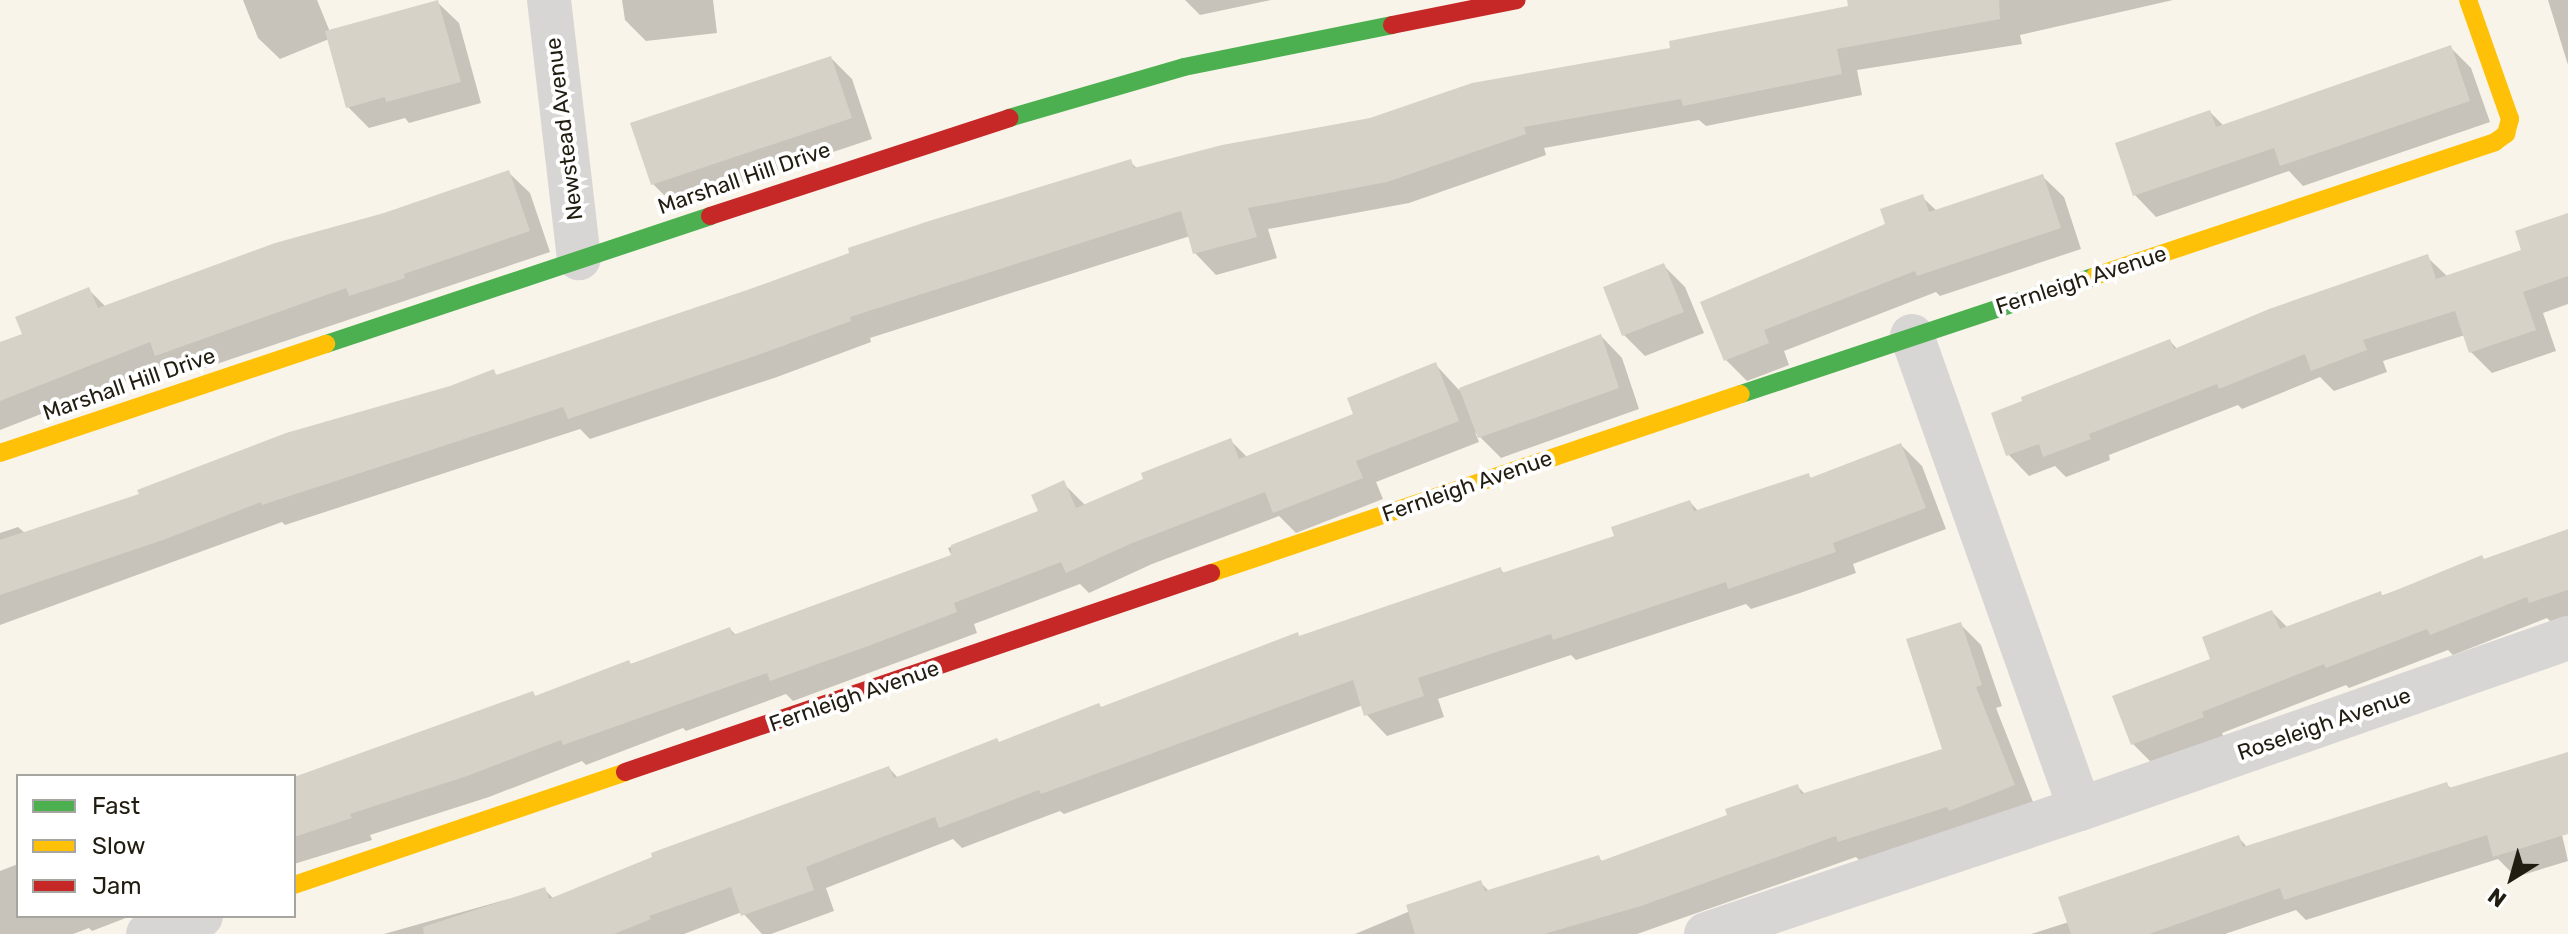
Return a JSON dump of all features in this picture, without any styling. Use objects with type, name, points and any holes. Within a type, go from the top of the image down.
[{"type":"street","name":"Newstead Avenue","points":[[549,0],[579,258]]},
{"type":"street","name":"Marshall Hill Drive","points":[[0,453],[889,154],[1184,67],[1517,0]]},
{"type":"street","name":"Fernleigh Avenue","points":[[296,884],[1912,336],[2495,142],[2506,134],[2510,119],[2468,0]]},
{"type":"street","points":[[1912,336],[2080,809]]},
{"type":"street","name":"Roseleigh Avenue","points":[[1706,934],[2080,809],[2568,638]]},
{"type":"street","points":[[148,934],[195,918]]},
{"type":"building","points":[[438,0],[461,82],[386,102],[385,97],[346,108],[325,31]]},
{"type":"building","points":[[1847,0],[1999,0],[2000,19],[1837,49],[1842,74],[1683,106],[1681,99],[1524,127],[1526,134],[1387,182],[1248,208],[1257,237],[1193,254],[1181,211],[850,317],[851,321],[755,356],[568,419],[563,407],[262,505],[261,502],[163,540],[0,595],[0,540],[139,494],[137,490],[286,433],[450,386],[494,369],[496,375],[750,289],[849,253],[848,248],[929,221],[1131,159],[1134,168],[1222,145],[1370,118],[1472,83],[1670,48],[1669,41],[1848,6]]},
{"type":"building","points":[[2451,45],[2470,101],[2280,166],[2274,148],[2133,196],[2115,143],[2210,110],[2216,127]]},
{"type":"building","points":[[831,56],[852,118],[651,185],[630,123]]},
{"type":"building","points":[[509,170],[530,231],[404,274],[405,278],[349,296],[346,288],[155,356],[150,342],[0,401],[0,342],[22,334],[15,317],[89,287],[98,308],[275,243],[384,213]]},
{"type":"building","points":[[2043,174],[2061,228],[1917,276],[1915,271],[1764,330],[1769,343],[1724,361],[1700,302],[1885,224],[1880,209],[1923,194],[1929,212]]},
{"type":"building","points":[[2568,213],[2568,276],[2523,292],[2536,330],[2469,353],[2455,311],[2363,340],[2367,350],[2311,371],[2305,354],[2219,389],[2217,384],[2089,434],[2091,439],[2043,457],[2039,444],[2006,456],[1991,413],[2022,401],[2021,397],[2170,339],[2174,349],[2269,309],[2428,254],[2436,279],[2521,250],[2515,231]]},
{"type":"building","points":[[1664,263],[1684,312],[1622,336],[1603,287]]},
{"type":"building","points":[[1601,334],[1619,388],[1478,438],[1459,388]]},
{"type":"building","points":[[1436,362],[1459,421],[1356,461],[1363,478],[1273,513],[1265,492],[1130,544],[1066,573],[1061,562],[954,603],[957,612],[770,681],[767,673],[563,745],[561,740],[467,776],[350,814],[352,818],[296,836],[296,776],[533,691],[535,696],[629,660],[631,664],[730,627],[733,635],[951,555],[951,545],[1038,511],[1031,495],[1064,480],[1076,508],[1143,479],[1141,473],[1231,438],[1239,459],[1353,414],[1347,398]]},
{"type":"building","points":[[1901,443],[1926,508],[1833,543],[1836,552],[1728,589],[1726,582],[1553,640],[1551,634],[1418,678],[1424,696],[1364,716],[1353,680],[1041,794],[1039,790],[939,828],[935,817],[872,841],[806,867],[814,890],[741,916],[731,887],[649,916],[651,919],[614,934],[424,934],[423,927],[545,887],[549,899],[652,857],[651,853],[889,766],[894,778],[1099,703],[1101,707],[1298,632],[1299,636],[1501,567],[1502,573],[1614,536],[1611,527],[1690,500],[1694,511],[1809,473],[1810,478]]},
{"type":"building","points":[[2568,529],[2568,590],[2529,603],[2527,597],[2430,635],[2427,629],[2326,668],[2324,664],[2202,712],[2204,717],[2131,745],[2112,696],[2210,659],[2202,637],[2272,610],[2280,629],[2381,591],[2382,596],[2482,555],[2484,559]]},
{"type":"building","points":[[1961,622],[1982,685],[1976,687],[2015,785],[1949,811],[1947,807],[1838,842],[1836,836],[1641,906],[1544,934],[1415,934],[1406,905],[1481,880],[1485,891],[1599,855],[1601,861],[1727,815],[1725,809],[1798,784],[1801,794],[1942,749],[1906,639]]},
{"type":"building","points":[[2568,752],[2568,834],[2493,857],[2487,835],[2284,900],[2280,888],[2149,934],[2071,934],[2058,897],[2239,835],[2243,847],[2447,782],[2449,788]]},
{"type":"traffic: fast","points":[[1009,118],[1184,67],[1392,25]]},
{"type":"traffic: fast","points":[[326,344],[710,216]]},
{"type":"traffic: fast","points":[[1741,394],[2095,276]]},
{"type":"traffic: slow","points":[[2095,276],[2495,142],[2506,134],[2510,119],[2468,0]]},
{"type":"traffic: slow","points":[[0,453],[326,344]]},
{"type":"traffic: slow","points":[[1211,573],[1741,394]]},
{"type":"traffic: slow","points":[[296,884],[625,772]]},
{"type":"traffic: jam","points":[[1392,25],[1517,0]]},
{"type":"traffic: jam","points":[[710,216],[1009,118]]},
{"type":"traffic: jam","points":[[625,772],[1211,573]]}]
